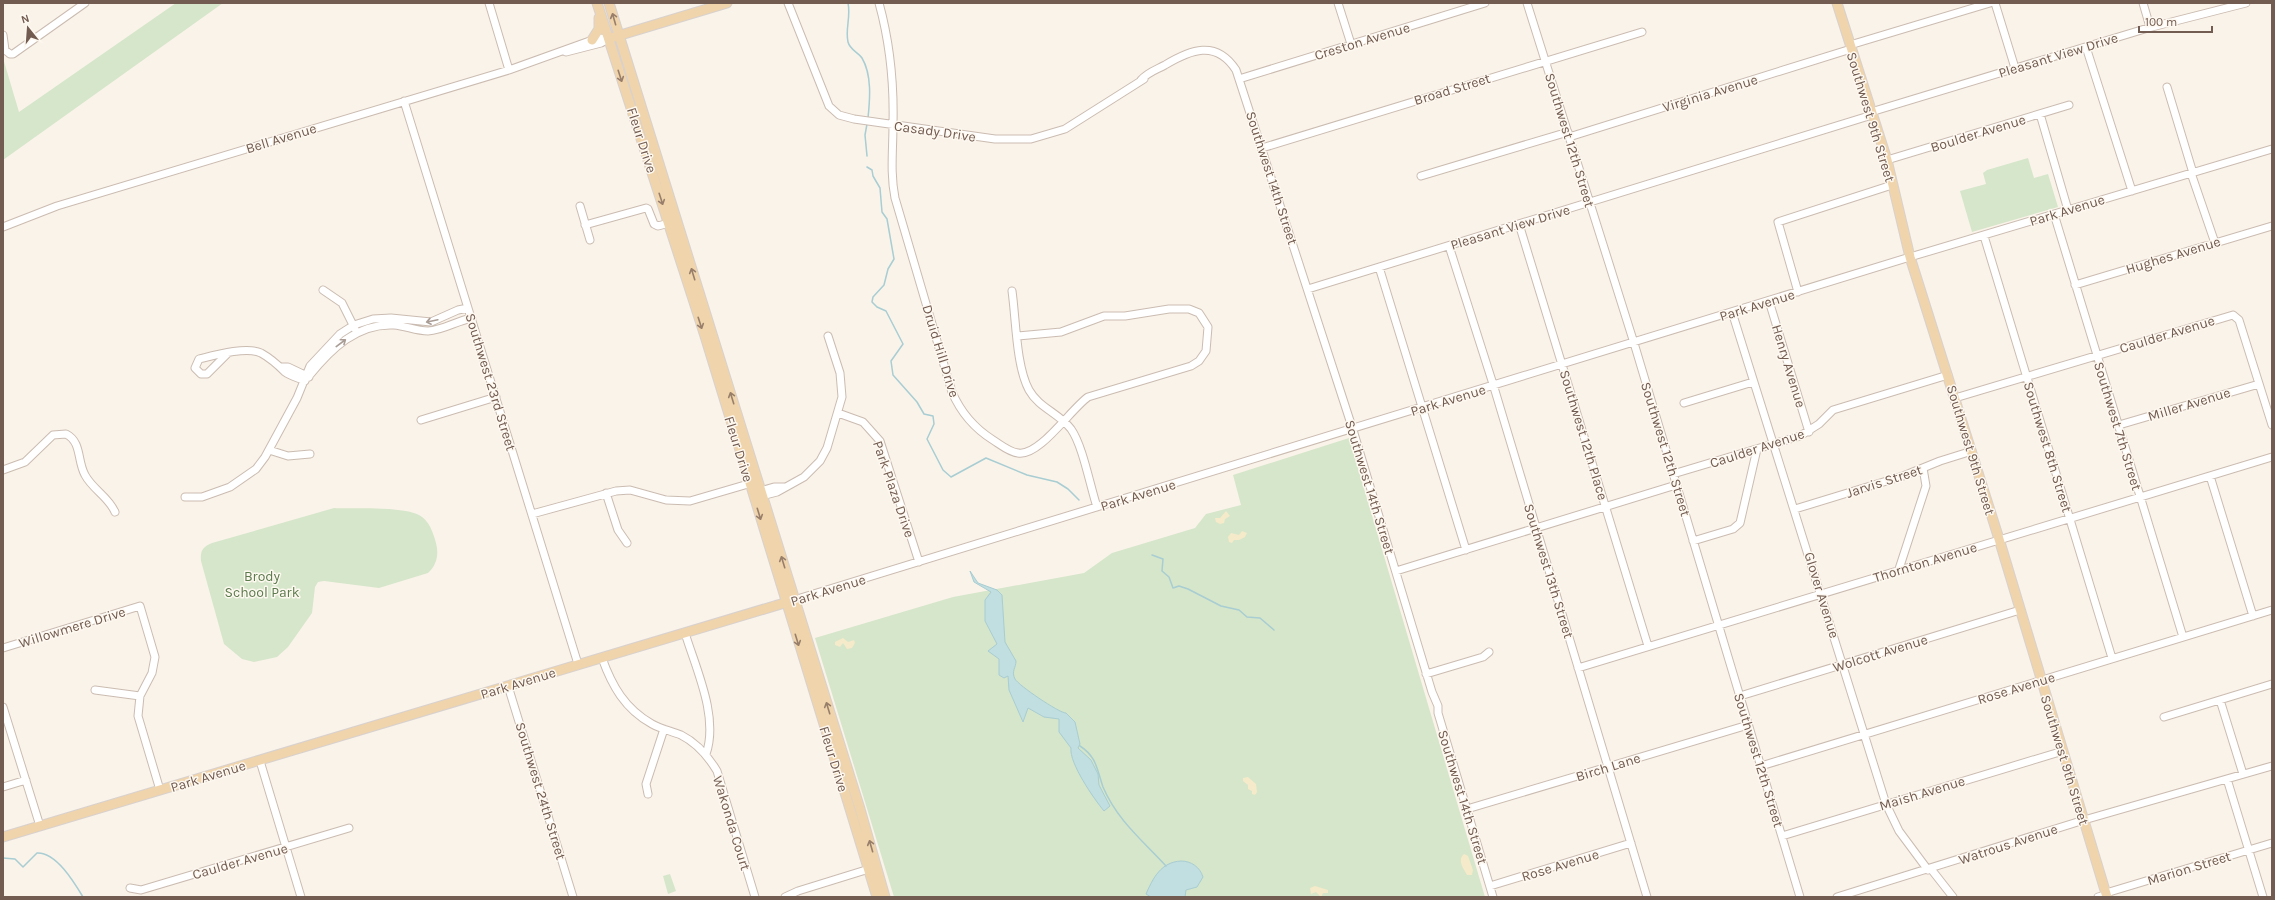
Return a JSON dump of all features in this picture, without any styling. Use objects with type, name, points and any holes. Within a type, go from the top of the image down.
[{"type":"main road","name":"Fleur Drive","points":[[597,3],[673,222]]},
{"type":"main road","points":[[592,40],[597,34],[600,26],[597,3]]},
{"type":"main road","name":"Fleur Drive","points":[[609,3],[673,222],[757,495],[885,897]]},
{"type":"main road","name":"Bell Avenue","points":[[608,38],[727,3]]},
{"type":"main road","name":"Southwest 9th Street","points":[[1837,3],[1887,160],[1910,257],[1972,451],[2084,820],[2104,895]]},
{"type":"main road","name":"Fleur Drive","points":[[790,601],[877,897]]},
{"type":"main road","name":"Park Avenue","points":[[3,837],[790,601]]},
{"type":"street","points":[[3,35],[7,53],[13,54],[85,3]]},
{"type":"street","points":[[490,3],[510,70]]},
{"type":"street","name":"Casady Drive","points":[[788,3],[829,106],[840,115],[866,122],[995,139],[1031,139],[1065,129],[1141,80],[1158,72],[1163,66],[1187,52],[1208,51],[1218,54],[1231,63],[1239,79]]},
{"type":"street","name":"Druid Hill Drive","points":[[880,3],[891,57],[893,125],[892,172],[895,198],[956,401],[967,418],[980,432],[1011,451],[1020,454],[1035,449],[1078,404],[1088,397],[1191,366],[1199,361],[1206,351],[1206,322],[1199,313],[1189,309],[1169,309],[1125,316],[1104,316],[1061,332],[1018,336]]},
{"type":"street","points":[[1338,3],[1351,44]]},
{"type":"street","name":"Creston Avenue","points":[[1239,79],[1485,3]]},
{"type":"street","name":"Southwest 12th Street","points":[[1527,3],[1634,343],[1800,897]]},
{"type":"street","name":"Virginia Avenue","points":[[1421,176],[1568,134],[1990,3]]},
{"type":"street","points":[[1995,3],[2015,68]]},
{"type":"street","points":[[2143,3],[2150,27]]},
{"type":"street","name":"Pleasant View Drive","points":[[1308,289],[2015,68],[2150,27],[2246,3]]},
{"type":"street","name":"Broad Street","points":[[1262,148],[1545,60],[1642,32]]},
{"type":"street","name":"Bell Avenue","points":[[560,52],[577,50],[601,43],[608,38]]},
{"type":"street","name":"Bell Avenue","points":[[3,226],[57,206],[510,70],[592,40],[608,38]]},
{"type":"street","points":[[2086,47],[2132,191]]},
{"type":"street","name":"Southwest 14th Street","points":[[1239,79],[1353,430],[1426,674],[1438,706],[1438,713],[1493,897]]},
{"type":"street","points":[[2167,87],[2192,173],[2215,243]]},
{"type":"street","name":"Southwest 23rd Street","points":[[404,101],[578,664]]},
{"type":"street","name":"Boulder Avenue","points":[[1887,160],[2069,105]]},
{"type":"street","points":[[2040,114],[2068,210]]},
{"type":"street","name":"Park Avenue","points":[[790,601],[1353,430],[1910,257],[2272,149]]},
{"type":"street","points":[[1798,292],[1777,224],[1779,221],[1892,185]]},
{"type":"street","points":[[580,206],[590,240]]},
{"type":"street","points":[[585,225],[646,208],[648,209],[654,224],[658,226],[673,222]]},
{"type":"street","name":"Southwest 7th Street","points":[[2054,214],[2183,637]]},
{"type":"street","name":"Southwest 12th Place","points":[[1519,224],[1648,646]]},
{"type":"street","name":"Hughes Avenue","points":[[2075,285],[2272,226]]},
{"type":"street","name":"Southwest 8th Street","points":[[1984,236],[2112,658]]},
{"type":"street","name":"Southwest 13th Street","points":[[1449,246],[1493,386],[1647,897]]},
{"type":"street","points":[[1379,267],[1466,550]]},
{"type":"street","points":[[323,290],[342,303],[357,332]]},
{"type":"street","points":[[1012,291],[1022,371],[1029,390],[1041,405],[1063,421],[1075,437],[1097,507]]},
{"type":"street","name":"Henry Avenue","points":[[1769,301],[1809,432]]},
{"type":"street","points":[[185,497],[202,497],[237,484],[256,470],[270,450],[307,378],[310,366],[327,346],[340,334],[354,325],[382,318],[431,322],[458,310],[468,308]]},
{"type":"street","name":"Glover Avenue","points":[[1732,312],[1844,664],[1886,804],[1899,831],[1954,897]]},
{"type":"street","name":"Caulder Avenue","points":[[1955,398],[2231,315],[2236,316],[2239,320],[2259,384]]},
{"type":"street","points":[[307,378],[330,352],[357,332],[371,327],[388,325],[412,329],[438,330],[472,318]]},
{"type":"street","points":[[412,329],[413,321]]},
{"type":"street","points":[[757,495],[784,487],[804,477],[820,461],[827,448],[842,397],[842,385],[828,336]]},
{"type":"street","points":[[227,354],[253,350],[282,367],[285,372],[307,378]]},
{"type":"street","name":"Caulder Avenue","points":[[1673,474],[1809,432],[1833,410],[1948,375]]},
{"type":"street","points":[[1684,403],[1754,382]]},
{"type":"street","points":[[2259,384],[2272,425]]},
{"type":"street","name":"Miller Avenue","points":[[2119,425],[2259,384]]},
{"type":"street","points":[[421,420],[496,397]]},
{"type":"street","name":"Park Plaza Drive","points":[[838,413],[864,422],[880,441],[919,562]]},
{"type":"street","points":[[3,470],[26,462],[53,435],[66,434],[77,444],[85,475],[109,501],[115,512]]},
{"type":"street","points":[[1693,541],[1733,529],[1740,523],[1757,449]]},
{"type":"street","points":[[270,450],[288,456],[310,454]]},
{"type":"street","name":"Jarvis Street","points":[[1795,509],[1972,451]]},
{"type":"street","name":"Thornton Avenue","points":[[1578,668],[1899,569],[2272,457]]},
{"type":"street","points":[[1899,569],[1926,486],[1923,468]]},
{"type":"street","points":[[2210,476],[2254,616]]},
{"type":"street","points":[[532,514],[606,493],[630,490],[666,500],[690,501],[754,483]]},
{"type":"street","points":[[1396,571],[1676,485]]},
{"type":"street","points":[[606,493],[618,530],[628,543]]},
{"type":"street","name":"Willowmere Drive","points":[[3,648],[140,606],[155,657],[152,673],[140,696]]},
{"type":"street","name":"Wolcott Avenue","points":[[1740,696],[2020,610]]},
{"type":"street","name":"Rose Avenue","points":[[1761,766],[2272,610]]},
{"type":"street","points":[[685,633],[710,720],[710,739],[706,754]]},
{"type":"street","points":[[1426,674],[1483,657],[1489,652]]},
{"type":"street","name":"Wakonda Court","points":[[602,658],[612,683],[623,700],[645,720],[687,739],[706,754],[717,771],[755,897]]},
{"type":"street","points":[[2164,717],[2272,684]]},
{"type":"street","name":"Southwest 24th Street","points":[[508,686],[573,897]]},
{"type":"street","points":[[95,690],[140,696],[138,716],[160,790]]},
{"type":"street","points":[[2220,700],[2242,774]]},
{"type":"street","points":[[3,707],[40,826]]},
{"type":"street","name":"Birch Lane","points":[[1467,809],[1748,725]]},
{"type":"street","points":[[648,794],[646,784],[664,729]]},
{"type":"street","name":"Maish Avenue","points":[[1782,836],[2062,751]]},
{"type":"street","points":[[260,760],[301,897]]},
{"type":"street","name":"Watrous Avenue","points":[[1837,897],[2084,820],[2272,766]]},
{"type":"street","points":[[2227,779],[2263,897]]},
{"type":"street","points":[[3,787],[26,780]]},
{"type":"street","name":"Caulder Avenue","points":[[130,888],[141,890],[349,828]]},
{"type":"street","name":"Rose Avenue","points":[[1490,886],[1631,843]]},
{"type":"street","name":"Marion Street","points":[[2104,895],[2272,843]]},
{"type":"street","points":[[785,897],[798,891],[869,869],[879,876]]},
{"type":"green space","points":[[176,3],[223,3],[3,160],[3,58],[19,112]]},
{"type":"green space","points":[[2028,158],[2034,178],[2048,174],[2058,207],[1972,232],[1960,191],[1986,184],[1983,173],[1987,170]]},
{"type":"green space","points":[[1349,438],[1485,897],[894,897],[815,638],[953,597],[1084,573],[1112,553],[1195,528],[1206,514],[1241,505],[1233,475]]},
{"type":"green space","name":"Brody School Park","points":[[334,508],[378,508],[401,510],[419,515],[428,523],[436,543],[437,555],[431,570],[428,573],[379,588],[324,581],[318,582],[315,587],[312,613],[288,647],[277,657],[254,662],[242,659],[224,644],[201,561],[203,549],[212,543]]},
{"type":"green space","points":[[670,874],[676,891],[668,894],[663,876]]},
{"type":"sand","points":[[1226,511],[1230,516],[1225,519],[1224,523],[1220,524],[1216,522],[1215,518],[1220,518]]},
{"type":"sand","points":[[1242,531],[1247,533],[1245,537],[1239,540],[1234,540],[1232,543],[1229,542],[1228,537],[1231,533],[1239,535]]},
{"type":"sand","points":[[843,638],[848,642],[854,640],[855,643],[852,648],[847,649],[843,643],[840,647],[835,645],[835,642]]},
{"type":"sand","points":[[1248,777],[1256,784],[1257,792],[1255,795],[1252,794],[1252,791],[1248,789],[1248,785],[1243,781],[1243,778]]},
{"type":"sand","points":[[1464,854],[1468,856],[1473,870],[1472,875],[1467,875],[1461,864],[1461,859]]},
{"type":"sand","points":[[1315,886],[1328,890],[1328,893],[1323,893],[1321,897],[1316,892],[1311,894],[1310,888]]},
{"type":"water","points":[[970,571],[978,583],[997,590],[1002,595],[1005,642],[1016,661],[1014,672],[1015,679],[1023,687],[1039,698],[1056,709],[1066,713],[1075,722],[1080,744],[1078,748],[1091,760],[1098,774],[1099,785],[1110,806],[1104,811],[1094,798],[1078,771],[1071,755],[1071,748],[1059,732],[1059,719],[1044,717],[1028,708],[1023,722],[1009,690],[1008,676],[1004,678],[999,675],[999,659],[988,651],[997,644],[985,621],[985,600],[991,592],[974,582]]},
{"type":"water","points":[[1181,861],[1192,863],[1202,873],[1203,877],[1197,887],[1186,890],[1185,897],[1151,897],[1146,894],[1155,877],[1163,868],[1168,864]]},
{"type":"waterway","points":[[848,3],[848,42],[850,47],[862,58],[869,79],[870,95],[868,118]]},
{"type":"waterway","points":[[867,124],[865,135],[867,156]]},
{"type":"waterway","points":[[867,167],[872,170],[873,176],[880,188],[882,212],[887,219],[894,259],[888,269],[884,285],[873,297],[872,302],[877,307],[886,311],[903,344],[891,361],[893,375],[917,402],[924,414],[933,416],[934,424],[927,439],[943,470],[951,477],[986,458],[1027,475],[1057,482],[1068,489],[1079,500]]},
{"type":"waterway","points":[[1152,555],[1163,559],[1162,571],[1169,577],[1173,588],[1179,586],[1188,589],[1221,606],[1239,610],[1247,617],[1260,618],[1274,630]]},
{"type":"waterway","points":[[1080,746],[1086,750],[1093,759],[1098,769],[1103,787],[1123,820],[1166,866]]},
{"type":"waterway","points":[[3,858],[15,859],[23,867],[37,853],[51,857],[64,869],[83,897]]}]
